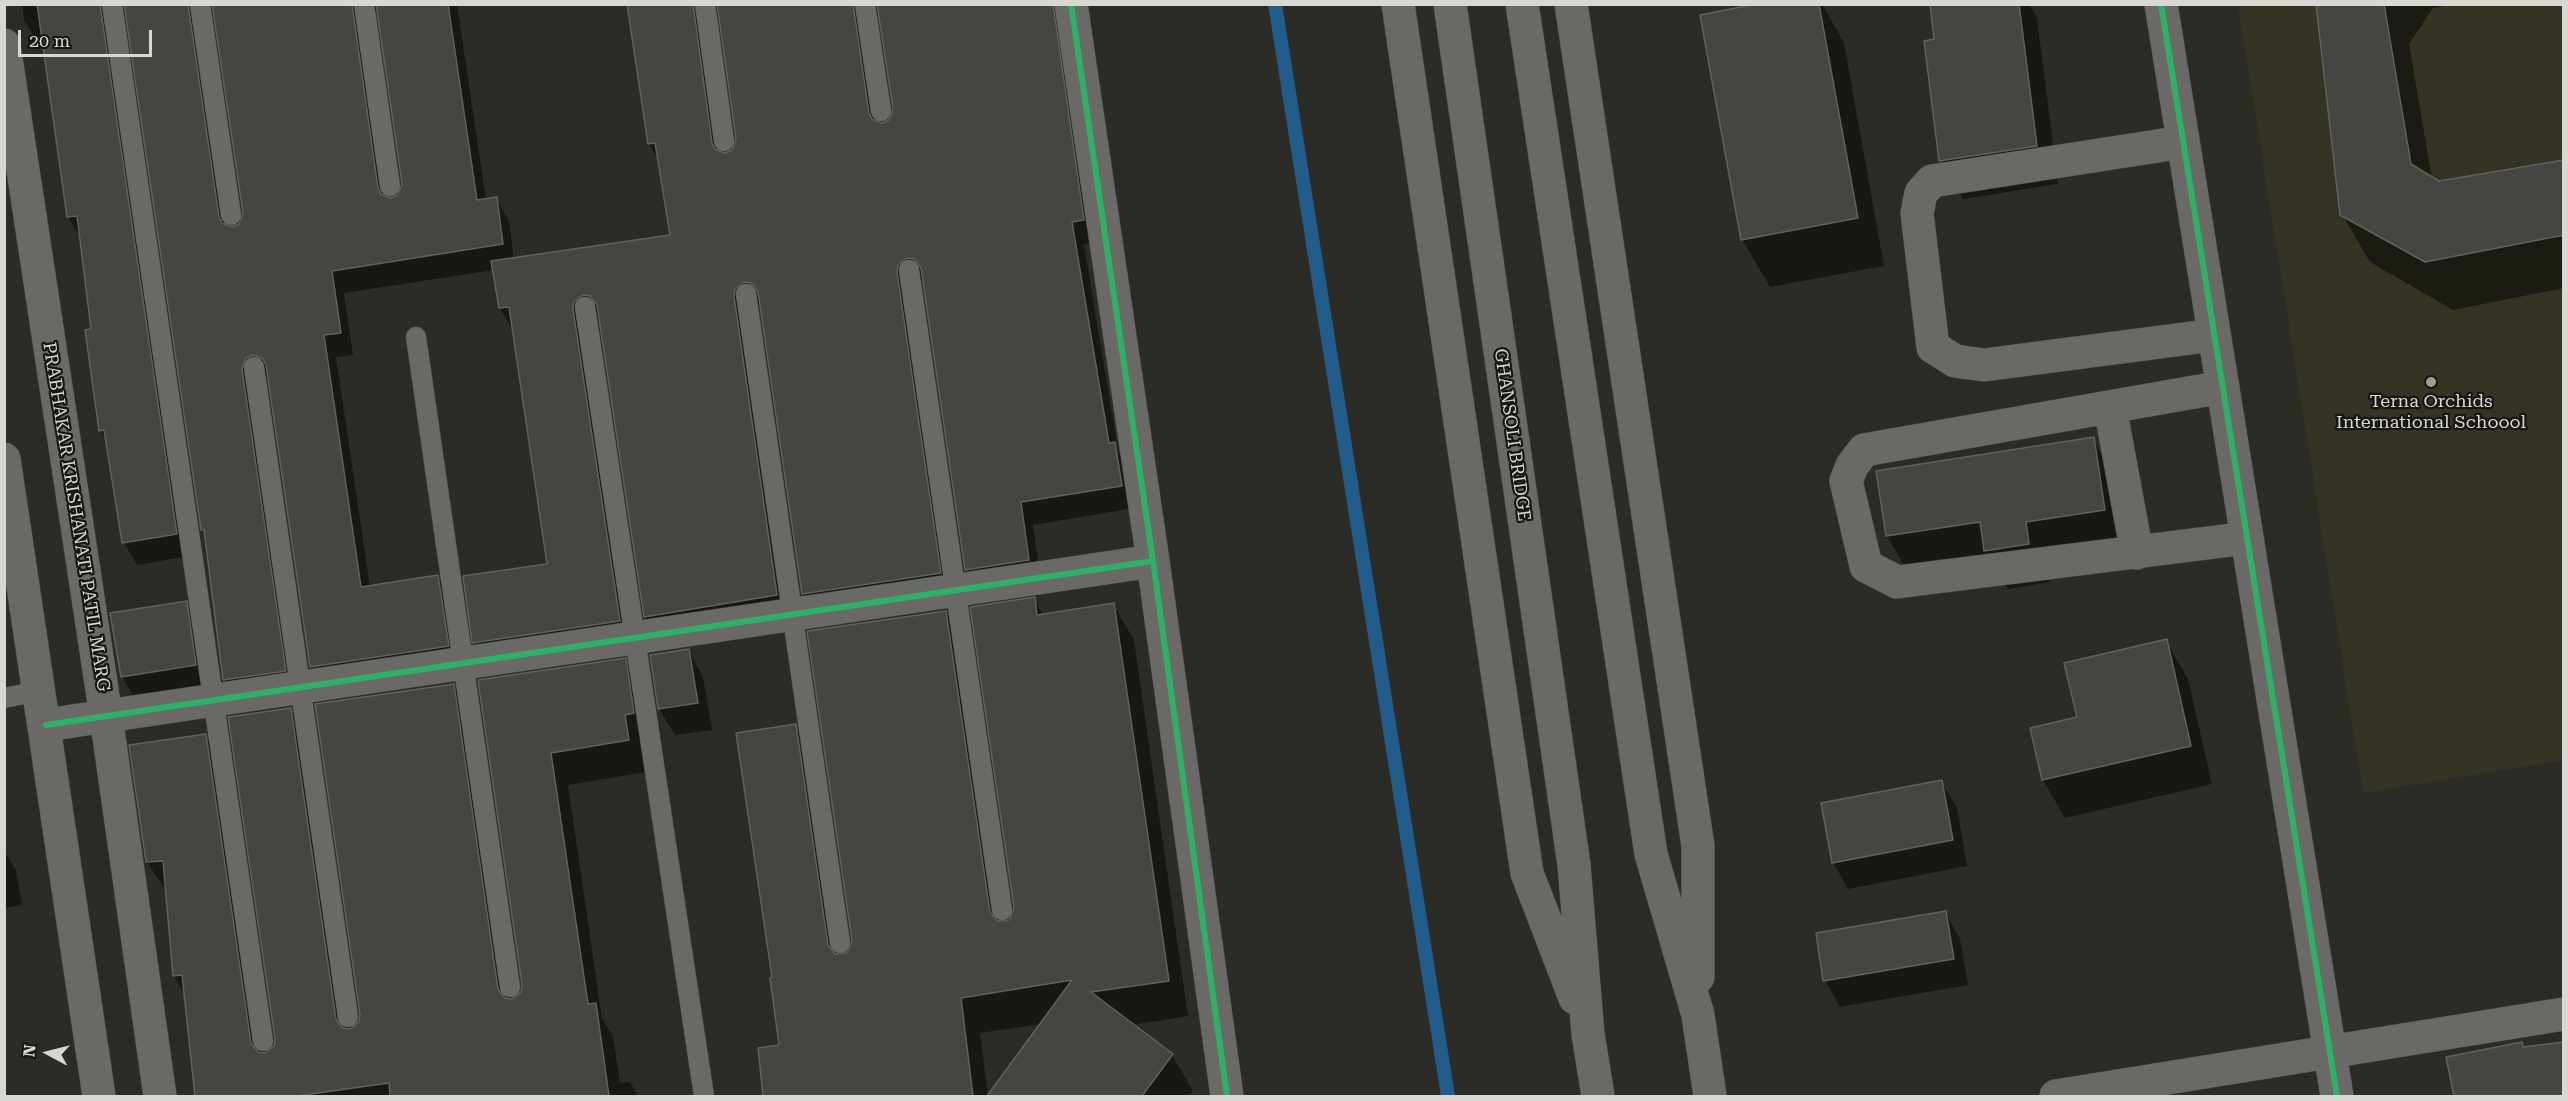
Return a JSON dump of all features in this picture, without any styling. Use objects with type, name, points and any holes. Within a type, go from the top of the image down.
[{"type":"street","points":[[1071,4],[1153,561],[1227,1096]]},
{"type":"street","points":[[1398,4],[1527,873],[1588,1034],[1598,1096]]},
{"type":"street","name":"GHANSOLI BRIDGE","points":[[1450,4],[1574,865],[1588,1034]]},
{"type":"street","points":[[1522,4],[1650,854],[1698,1015],[1710,1096]]},
{"type":"street","points":[[1571,4],[1698,846],[1698,1015]]},
{"type":"street","points":[[2161,4],[2337,1096]]},
{"type":"street","name":"PRABHAKAR KRISHANATI PATIL MARG","points":[[4,45],[106,717],[160,1096]]},
{"type":"street","points":[[2183,142],[1932,182],[1921,193],[1917,213],[1933,347],[1955,361],[1984,364],[2214,335]]},
{"type":"street","points":[[2223,387],[1864,450],[1852,466],[1846,482],[1866,566],[1897,582],[2247,538]]},
{"type":"street","points":[[2110,407],[2137,553]]},
{"type":"street","points":[[4,459],[46,725],[99,1096]]},
{"type":"street","points":[[46,725],[1153,561]]},
{"type":"street","points":[[2056,1096],[2564,1014]]},
{"type":"lane","points":[[112,4],[263,1041]]},
{"type":"lane","points":[[200,4],[231,216]]},
{"type":"lane","points":[[364,4],[390,186]]},
{"type":"lane","points":[[705,4],[724,141]]},
{"type":"lane","points":[[865,4],[881,111]]},
{"type":"lane","points":[[909,270],[1002,910]]},
{"type":"lane","points":[[746,294],[840,943]]},
{"type":"lane","points":[[585,307],[704,1096]]},
{"type":"lane","points":[[416,337],[510,987]]},
{"type":"lane","points":[[254,367],[348,1017]]},
{"type":"lane","points":[[4,698],[39,691]]},
{"type":"shaded area","name":"Terna Orchids International Schoool","points":[[2238,5],[2563,5],[2563,760],[2363,793]]},
{"type":"building","points":[[37,4],[100,4],[177,534],[122,543],[104,430],[99,431],[85,330],[91,329],[77,216],[67,217]]},
{"type":"building","points":[[124,4],[188,4],[219,217],[222,223],[232,227],[239,224],[243,213],[212,4],[352,4],[378,188],[381,194],[391,198],[398,195],[402,184],[376,4],[448,4],[477,200],[497,197],[503,244],[332,271],[341,333],[324,335],[361,587],[438,575],[449,646],[310,667],[266,365],[263,359],[253,355],[246,358],[242,369],[286,671],[223,680],[204,530],[201,530]]},
{"type":"building","points":[[627,4],[693,4],[712,143],[715,149],[725,153],[732,150],[736,139],[717,4],[853,4],[869,113],[872,119],[882,123],[889,120],[893,109],[877,4],[1053,4],[1084,220],[1072,222],[1109,443],[1115,442],[1122,486],[1021,502],[1029,560],[965,570],[921,268],[914,259],[907,258],[898,265],[897,272],[941,573],[802,594],[758,292],[751,283],[744,282],[735,289],[734,296],[777,595],[644,617],[597,305],[590,296],[583,295],[574,302],[573,309],[620,621],[472,643],[463,576],[547,564],[509,307],[499,308],[491,261],[670,235],[655,143],[648,144]]},
{"type":"building","points":[[1756,4],[1819,4],[1858,218],[1741,240],[1700,15]]},
{"type":"building","points":[[1930,4],[2019,4],[2037,146],[1939,161],[1924,41],[1934,39]]},
{"type":"building","points":[[2316,4],[2384,4],[2411,164],[2439,181],[2564,160],[2564,235],[2425,262],[2340,215]]},
{"type":"building","points":[[2094,437],[2105,510],[2026,522],[2029,544],[1984,551],[1980,522],[1886,536],[1876,471]]},
{"type":"building","points":[[1035,597],[1037,615],[1114,603],[1169,981],[1091,992],[1173,1054],[1142,1096],[987,1096],[1072,980],[961,998],[973,1096],[763,1096],[758,1048],[779,1045],[770,978],[772,977],[736,733],[796,724],[828,945],[835,954],[847,953],[852,941],[807,631],[946,611],[990,912],[997,921],[1009,920],[1014,908],[970,607]]},
{"type":"building","points":[[187,601],[196,665],[121,677],[110,613]]},
{"type":"building","points":[[2167,639],[2191,746],[2042,780],[2030,728],[2077,717],[2064,663]]},
{"type":"building","points":[[689,649],[698,703],[658,709],[650,655]]},
{"type":"building","points":[[626,658],[634,713],[625,715],[629,740],[551,753],[588,1004],[596,1003],[609,1096],[390,1096],[389,1083],[297,1096],[195,1096],[182,975],[173,976],[163,861],[146,862],[129,745],[206,734],[251,1043],[258,1052],[265,1053],[274,1046],[275,1039],[228,717],[291,708],[336,1019],[343,1028],[350,1029],[359,1022],[360,1015],[315,704],[454,684],[498,989],[505,998],[512,999],[521,992],[522,985],[478,680]]},
{"type":"building","points":[[1942,780],[1953,840],[1832,863],[1821,803]]},
{"type":"building","points":[[1946,911],[1954,959],[1823,981],[1816,933]]},
{"type":"building","points":[[2522,1042],[2523,1047],[2564,1042],[2564,1096],[2454,1096],[2446,1057]]},
{"type":"waterway","points":[[1275,4],[1448,1096]]},
{"type":"cycle path","points":[[1071,4],[1153,561],[1227,1096]]},
{"type":"cycle path","points":[[2161,4],[2337,1096]]},
{"type":"cycle path","points":[[46,725],[1153,561]]},
{"type":"place","name":"Terna Orchids International Schoool","points":[[2431,382]]}]
